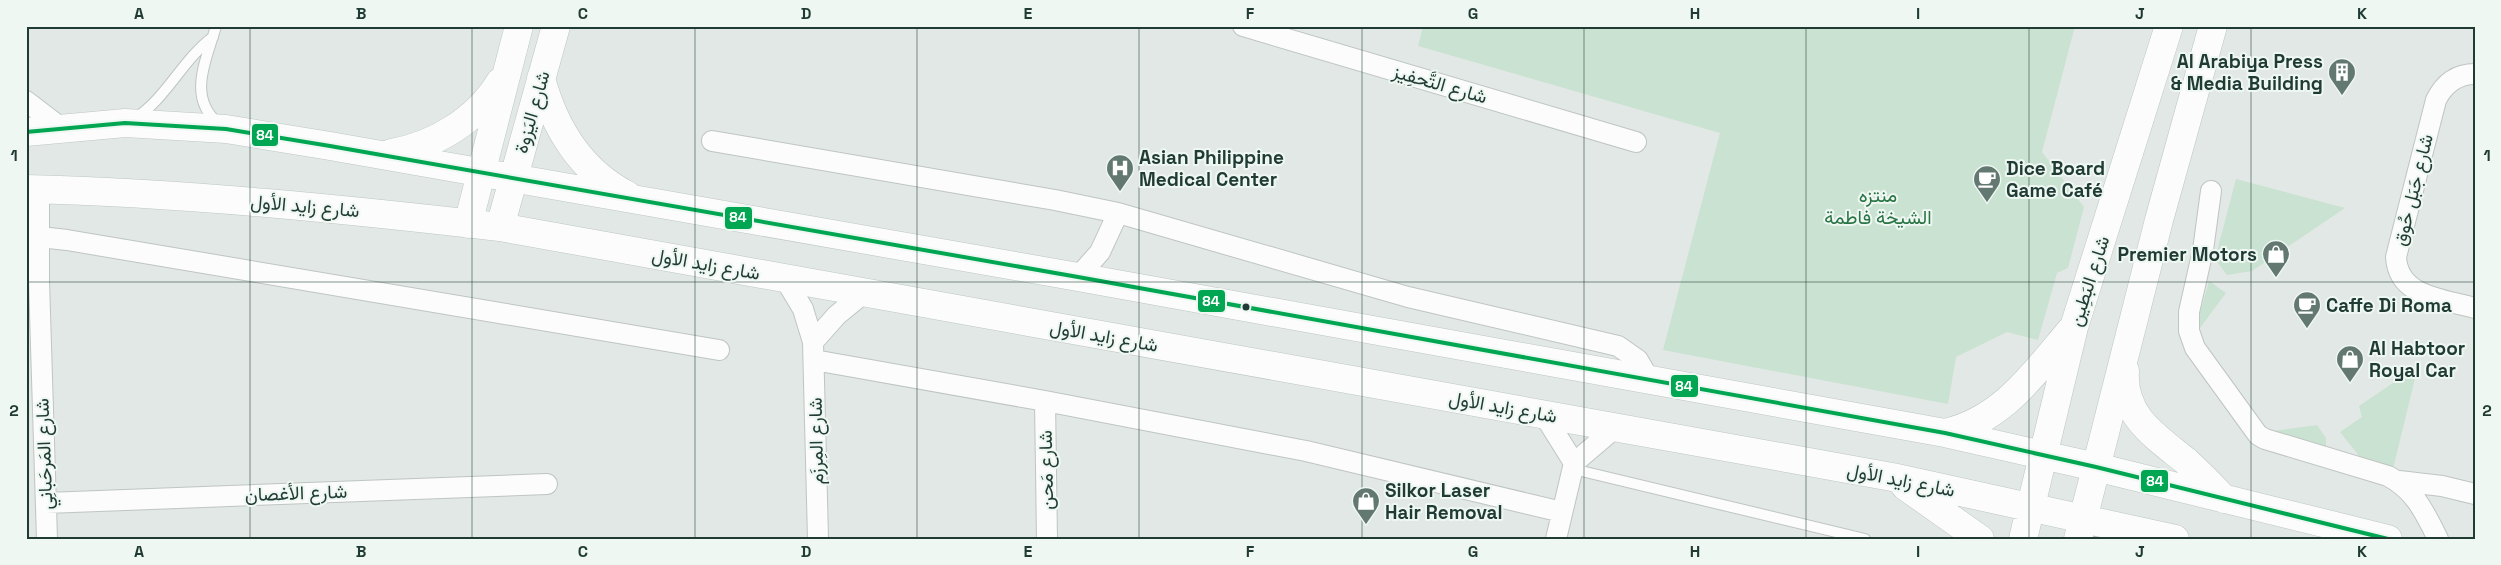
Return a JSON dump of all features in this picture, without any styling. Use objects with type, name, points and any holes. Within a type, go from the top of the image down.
[{"type":"main road","name":"شارع اليَزوة","points":[[468,224],[480,172],[520,26]]},
{"type":"main road","name":"شارع اليَزوة","points":[[500,227],[556,26]]},
{"type":"main road","name":"شارع البَطِين","points":[[2023,539],[2074,327],[2169,26]]},
{"type":"main road","points":[[2080,528],[2127,342],[2213,26]]},
{"type":"main road","points":[[376,155],[417,146],[455,128],[484,102],[507,70]]},
{"type":"main road","points":[[541,78],[555,118],[576,153],[604,180],[637,200]]},
{"type":"main road","points":[[26,132],[125,124],[226,129],[480,172],[1649,379],[1945,434],[2096,467],[2388,539]]},
{"type":"main road","name":"شارع زايد الأول","points":[[32,189],[254,201],[500,227],[1892,477],[2030,507],[2080,528],[2168,538]]},
{"type":"main road","points":[[1945,434],[1982,420],[2013,398],[2074,327]]},
{"type":"main road","points":[[2127,342],[2125,386],[2135,416],[2150,432],[2189,464],[2225,500]]},
{"type":"main road","points":[[1892,477],[1963,524],[1980,539]]},
{"type":"street","name":"شارع التَّحفِيز","points":[[1244,26],[1636,142]]},
{"type":"street","name":"شارع جَبَل حُوق","points":[[2475,74],[2458,77],[2449,82],[2436,100],[2396,258],[2400,276],[2413,290],[2475,308]]},
{"type":"street","points":[[26,101],[60,128]]},
{"type":"street","points":[[712,141],[1056,200],[1118,213],[1408,298],[1618,346],[1638,360],[1649,379]]},
{"type":"street","name":"شارع المَرحَبانِي","points":[[32,189],[40,237],[39,281],[47,539]]},
{"type":"street","points":[[2211,191],[2203,250],[2188,322],[2195,348],[2258,435],[2265,439],[2399,481],[2442,486],[2475,494]]},
{"type":"street","points":[[1078,277],[1100,252],[1118,213]]},
{"type":"street","points":[[40,237],[68,240],[719,350]]},
{"type":"street","name":"شارع المِرزَم","points":[[785,279],[803,309],[814,351],[818,539]]},
{"type":"street","points":[[864,293],[837,315],[814,351],[1045,401],[1306,451],[1562,512]]},
{"type":"street","name":"شارع مَحن","points":[[1045,401],[1047,539]]},
{"type":"street","points":[[1544,415],[1573,466]]},
{"type":"street","points":[[1556,539],[1573,466],[1615,428]]},
{"type":"street","points":[[2399,481],[2417,499],[2438,539]]},
{"type":"street","name":"شارع الأغصان","points":[[46,503],[547,484]]},
{"type":"lane","points":[[216,26],[201,72],[201,91],[209,113],[226,129]]},
{"type":"lane","points":[[125,124],[136,118],[159,97],[186,61],[213,38]]},
{"type":"lane","points":[[1573,466],[1865,539]]},
{"type":"green space","name":"منتزه الشيخة فاطمة","points":[[1423,26],[2075,26],[2042,152],[2084,207],[2068,268],[2057,273],[2038,340],[2007,332],[1956,357],[1948,404],[1663,350],[1720,133],[1418,46]]},
{"type":"green space","points":[[2236,179],[2345,208],[2252,271],[2227,275],[2215,259]]},
{"type":"green space","points":[[2209,281],[2226,293],[2197,332],[2195,330]]},
{"type":"green space","points":[[2418,366],[2393,469],[2360,457],[2340,432],[2362,417],[2359,406]]},
{"type":"green space","points":[[2317,425],[2326,438],[2326,449],[2273,431]]},
{"type":"transit line","name":"84","points":[[26,132],[125,123],[226,129],[330,146],[1078,277],[1945,433],[2096,467],[2388,539]]},
{"type":"place","name":"Al Arabiya Press & Media Building","points":[[2342,96]]},
{"type":"place","name":"Asian Philippine Medical Center","points":[[1120,192]]},
{"type":"place","name":"Dice Board Game Café","points":[[1987,203]]},
{"type":"place","name":"Premier Motors","points":[[2276,278]]},
{"type":"place","name":"Caffe Di Roma","points":[[2307,329]]},
{"type":"place","name":"Al Habtoor Royal Car","points":[[2350,383]]},
{"type":"place","name":"Silkor Laser Hair Removal","points":[[1366,525]]}]
